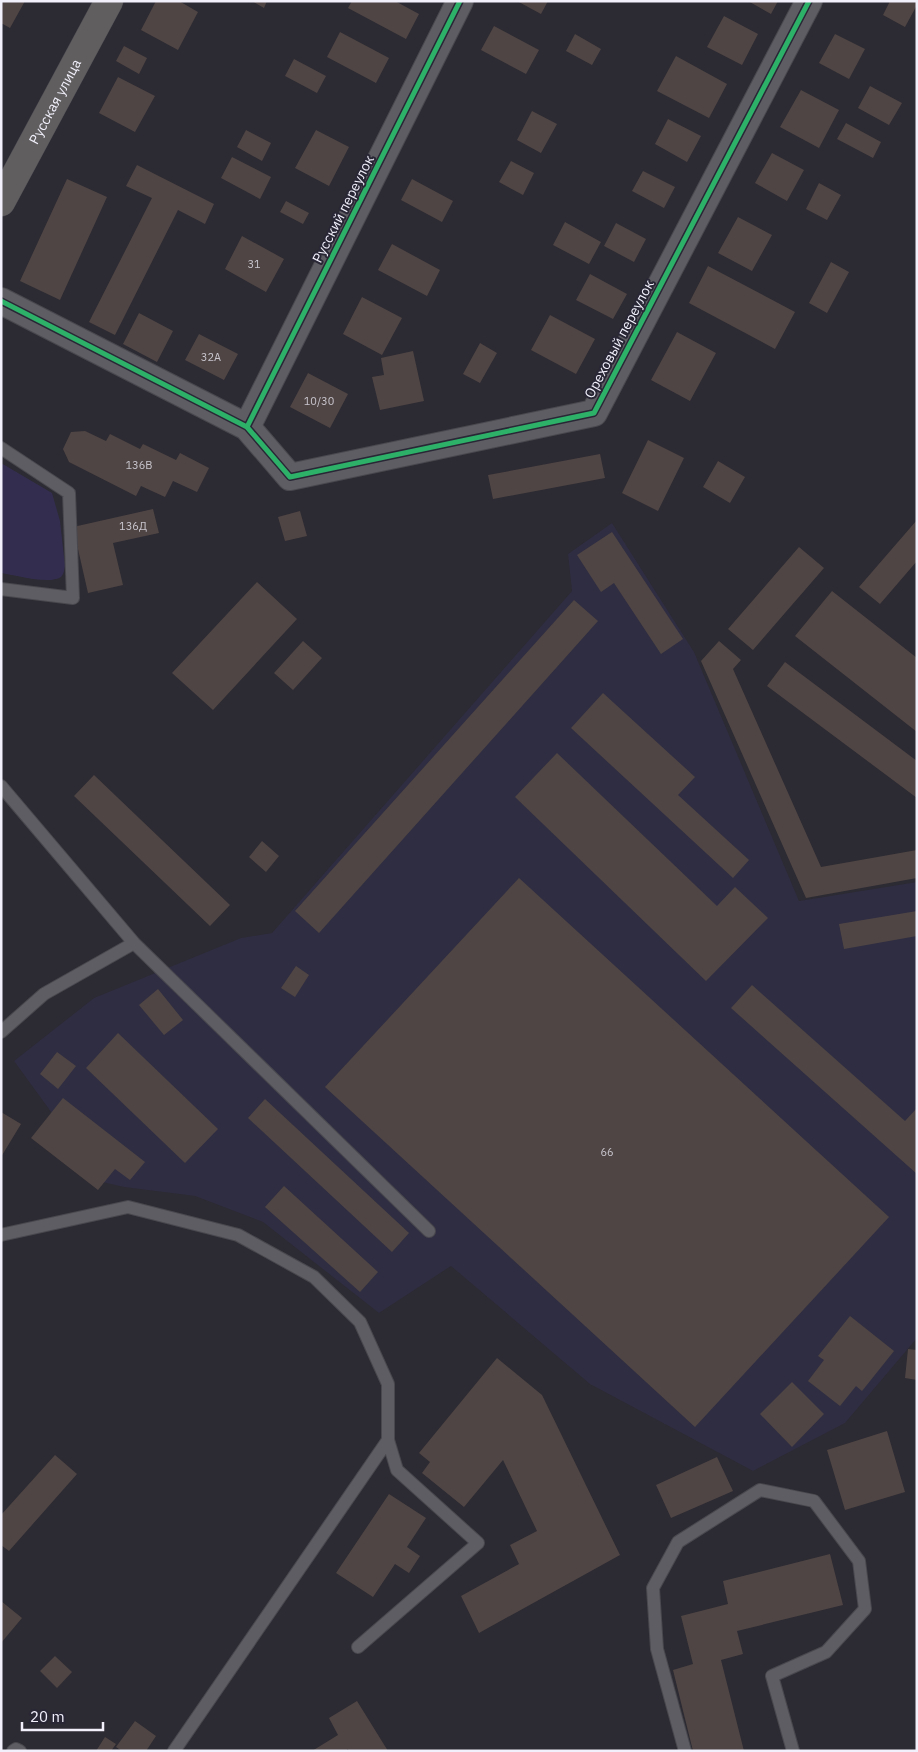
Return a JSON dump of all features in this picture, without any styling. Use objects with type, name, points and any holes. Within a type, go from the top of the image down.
[{"type":"main road","name":"Русская улица","points":[[1,202],[109,1]]},
{"type":"street","name":"Русский переулок","points":[[247,428],[460,1]]},
{"type":"street","name":"Ореховый переулок","points":[[247,428],[290,477],[594,413],[809,1]]},
{"type":"street","points":[[1,301],[247,428]]},
{"type":"lane","points":[[1,448],[69,493],[73,598],[1,589]]},
{"type":"lane","points":[[1,786],[134,943],[429,1231]]},
{"type":"lane","points":[[1,1032],[44,994],[134,943]]},
{"type":"lane","points":[[1,1235],[128,1207],[238,1235],[314,1277],[360,1322],[388,1384],[388,1440],[397,1470],[478,1543],[358,1647]]},
{"type":"lane","points":[[174,1751],[388,1440]]},
{"type":"lane","points":[[685,1751],[657,1649],[653,1588],[678,1542],[760,1490],[814,1501],[859,1561],[865,1609],[826,1652],[772,1676],[794,1751]]},
{"type":"lane","points":[[14,1751],[16,1749],[20,1751]]},
{"type":"shaded area","points":[[1,463],[52,493],[60,521],[65,566],[61,577],[40,580],[1,573]]},
{"type":"shaded area","points":[[612,523],[694,652],[799,901],[917,882],[917,1338],[845,1423],[753,1471],[590,1384],[451,1266],[379,1313],[263,1222],[195,1196],[124,1187],[102,1182],[14,1061],[94,998],[241,938],[272,933],[572,591],[568,554]]},
{"type":"building","points":[[1,1],[25,1],[10,28],[1,23]]},
{"type":"building","points":[[156,1],[179,1],[198,12],[178,50],[141,30]]},
{"type":"building","points":[[252,1],[267,1],[264,8]]},
{"type":"building","points":[[352,1],[395,1],[419,14],[406,39],[348,8]]},
{"type":"building","points":[[517,1],[548,1],[541,14]]},
{"type":"building","points":[[748,1],[778,1],[771,14]]},
{"type":"building","points":[[890,1],[917,1],[917,5],[905,27],[883,15]]},
{"type":"building","points":[[724,16],[758,34],[742,65],[707,47]]},
{"type":"building","points":[[494,26],[539,50],[526,74],[481,50]]},
{"type":"building","points":[[340,32],[389,58],[376,83],[327,57]]},
{"type":"building","points":[[575,34],[601,49],[592,65],[566,51]]},
{"type":"building","points":[[835,34],[865,49],[849,79],[819,63]]},
{"type":"building","points":[[124,46],[147,58],[139,74],[116,61]]},
{"type":"building","points":[[676,56],[727,84],[709,118],[657,91]]},
{"type":"building","points":[[294,59],[326,76],[317,93],[285,76]]},
{"type":"building","points":[[118,77],[155,96],[135,132],[99,113]]},
{"type":"building","points":[[870,86],[902,103],[889,125],[858,108]]},
{"type":"building","points":[[801,90],[839,110],[819,148],[780,127]]},
{"type":"building","points":[[532,111],[557,124],[541,153],[517,140]]},
{"type":"building","points":[[668,119],[701,136],[687,162],[655,144]]},
{"type":"building","points":[[846,123],[881,142],[873,158],[837,139]]},
{"type":"building","points":[[246,130],[271,143],[262,161],[237,147]]},
{"type":"building","points":[[316,130],[349,147],[329,186],[295,168]]},
{"type":"building","points":[[772,153],[804,170],[787,201],[755,183]]},
{"type":"building","points":[[232,157],[271,177],[260,199],[221,178]]},
{"type":"building","points":[[511,161],[534,173],[523,195],[499,182]]},
{"type":"building","points":[[137,165],[214,204],[205,224],[178,210],[115,335],[89,322],[152,198],[126,186]]},
{"type":"building","points":[[643,171],[675,187],[664,208],[632,191]]},
{"type":"building","points":[[67,179],[107,197],[60,300],[20,281]]},
{"type":"building","points":[[412,179],[453,201],[442,222],[401,200]]},
{"type":"building","points":[[819,183],[841,195],[827,220],[806,209]]},
{"type":"building","points":[[286,201],[309,213],[303,224],[280,212]]},
{"type":"building","points":[[738,217],[772,235],[752,271],[718,253]]},
{"type":"building","points":[[565,222],[601,242],[589,264],[553,245]]},
{"type":"building","points":[[616,223],[646,239],[634,262],[604,246]]},
{"type":"building","points":[[242,236],[284,259],[266,292],[225,269]]},
{"type":"building","points":[[392,244],[440,270],[427,296],[378,270]]},
{"type":"building","points":[[831,262],[849,272],[827,313],[809,303]]},
{"type":"building","points":[[708,266],[795,312],[775,349],[689,303]]},
{"type":"building","points":[[590,274],[627,294],[613,319],[576,300]]},
{"type":"building","points":[[362,297],[402,318],[382,355],[343,334]]},
{"type":"building","points":[[139,313],[173,331],[157,362],[123,344]]},
{"type":"building","points":[[550,315],[595,339],[576,374],[531,350]]},
{"type":"building","points":[[677,332],[716,353],[690,401],[651,380]]},
{"type":"building","points":[[199,334],[238,354],[224,380],[185,360]]},
{"type":"building","points":[[480,343],[497,353],[480,383],[463,374]]},
{"type":"building","points":[[413,351],[424,401],[380,410],[372,377],[384,375],[381,358]]},
{"type":"building","points":[[308,373],[348,394],[330,428],[290,407]]},
{"type":"building","points":[[85,431],[106,441],[110,434],[140,449],[143,444],[176,460],[180,453],[209,468],[197,492],[173,481],[165,497],[141,486],[136,496],[69,462],[63,449],[71,432]]},
{"type":"building","points":[[648,440],[684,458],[658,511],[622,493]]},
{"type":"building","points":[[600,454],[605,478],[493,499],[488,475]]},
{"type":"building","points":[[718,461],[745,477],[730,503],[703,487]]},
{"type":"building","points":[[153,509],[159,533],[113,543],[123,585],[88,593],[73,527]]},
{"type":"building","points":[[300,511],[307,536],[285,541],[278,517]]},
{"type":"building","points":[[917,520],[917,561],[880,604],[859,587]]},
{"type":"building","points":[[612,532],[683,639],[661,654],[614,583],[601,592],[577,555]]},
{"type":"building","points":[[799,547],[824,568],[753,650],[728,629]]},
{"type":"building","points":[[257,582],[297,619],[213,710],[172,673]]},
{"type":"building","points":[[832,591],[917,658],[917,732],[795,636]]},
{"type":"building","points":[[574,600],[598,621],[319,933],[295,911]]},
{"type":"building","points":[[303,641],[322,658],[293,690],[274,673]]},
{"type":"building","points":[[719,641],[741,660],[733,669],[821,867],[917,850],[917,878],[806,898],[701,661]]},
{"type":"building","points":[[785,662],[917,761],[917,798],[767,686]]},
{"type":"building","points":[[603,693],[695,777],[678,795],[749,860],[733,878],[571,728]]},
{"type":"building","points":[[557,753],[717,906],[735,887],[768,918],[706,981],[515,797]]},
{"type":"building","points":[[94,775],[230,905],[210,926],[74,796]]},
{"type":"building","points":[[262,841],[279,856],[266,872],[249,857]]},
{"type":"building","points":[[519,878],[889,1217],[695,1427],[325,1087]]},
{"type":"building","points":[[917,911],[917,936],[844,949],[839,924]]},
{"type":"building","points":[[296,966],[309,975],[295,997],[281,988]]},
{"type":"building","points":[[752,985],[905,1121],[917,1108],[917,1174],[731,1008]]},
{"type":"building","points":[[158,989],[183,1020],[164,1035],[139,1005]]},
{"type":"building","points":[[118,1033],[218,1129],[185,1163],[86,1068]]},
{"type":"building","points":[[57,1052],[76,1066],[58,1089],[40,1074]]},
{"type":"building","points":[[63,1098],[145,1162],[130,1180],[115,1169],[98,1190],[31,1138]]},
{"type":"building","points":[[265,1099],[409,1233],[392,1252],[248,1118]]},
{"type":"building","points":[[1,1112],[21,1124],[1,1157]]},
{"type":"building","points":[[284,1186],[378,1272],[360,1292],[265,1207]]},
{"type":"building","points":[[850,1316],[894,1351],[862,1391],[856,1386],[840,1406],[808,1381],[824,1360],[818,1356]]},
{"type":"building","points":[[908,1349],[917,1350],[917,1380],[905,1378]]},
{"type":"building","points":[[497,1358],[542,1395],[620,1555],[479,1633],[461,1596],[519,1564],[510,1545],[537,1531],[503,1460],[464,1507],[422,1473],[430,1462],[419,1453]]},
{"type":"building","points":[[792,1382],[824,1414],[792,1447],[760,1414]]},
{"type":"building","points":[[887,1431],[905,1492],[845,1510],[827,1450]]},
{"type":"building","points":[[55,1455],[77,1474],[9,1551],[1,1545],[1,1515]]},
{"type":"building","points":[[717,1457],[733,1491],[671,1518],[656,1485]]},
{"type":"building","points":[[389,1494],[426,1518],[407,1547],[420,1556],[409,1573],[395,1564],[373,1597],[336,1573]]},
{"type":"building","points":[[830,1554],[843,1605],[737,1631],[743,1654],[721,1660],[744,1751],[693,1751],[673,1670],[693,1664],[681,1616],[728,1604],[723,1581]]},
{"type":"building","points":[[1,1601],[22,1618],[1,1643]]},
{"type":"building","points":[[55,1656],[72,1672],[57,1688],[40,1671]]},
{"type":"building","points":[[357,1701],[388,1751],[349,1751],[348,1749],[345,1751],[312,1751],[338,1735],[329,1718]]},
{"type":"building","points":[[135,1721],[156,1736],[146,1751],[122,1751],[116,1747]]},
{"type":"building","points":[[105,1737],[116,1744],[111,1751],[96,1751]]},
{"type":"cycle path","points":[[247,427],[460,1]]},
{"type":"cycle path","points":[[1,301],[247,427],[290,477],[594,413],[809,1]]}]
